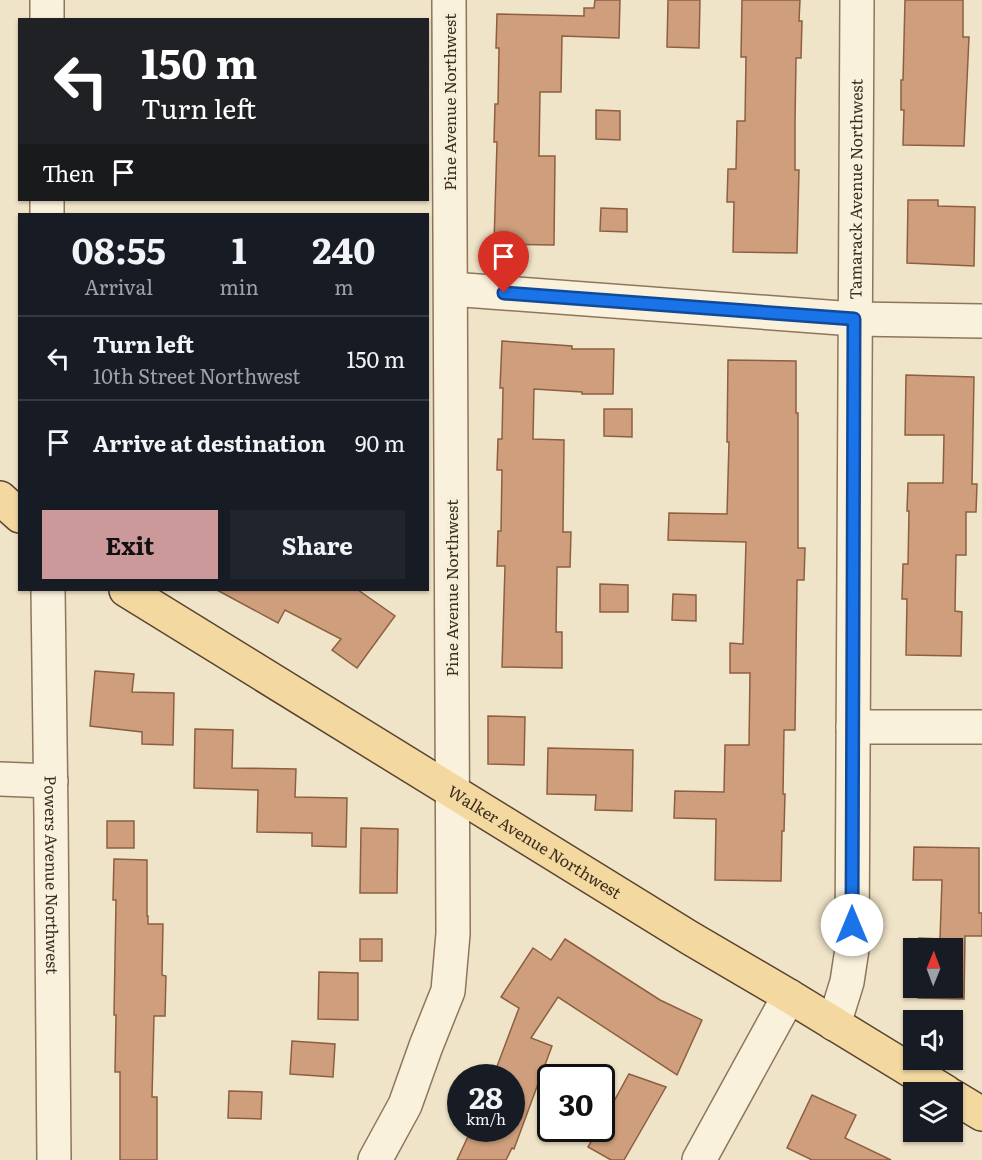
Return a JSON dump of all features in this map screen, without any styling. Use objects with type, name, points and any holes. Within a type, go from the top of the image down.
[{"type":"main road","points":[[0,498],[18,514]]},
{"type":"main road","name":"Walker Avenue Northwest","points":[[128,591],[690,938],[930,1082]]},
{"type":"main road","points":[[963,1103],[982,1114]]},
{"type":"street","points":[[47,0],[47,18]]},
{"type":"street","name":"Pine Avenue Northwest","points":[[375,1160],[405,1105],[448,991],[453,934],[449,0]]},
{"type":"street","name":"Tamarack Avenue Northwest","points":[[834,1024],[846,982],[852,949],[856,0]]},
{"type":"street","points":[[451,289],[854,319],[982,321]]},
{"type":"street","name":"Powers Avenue Northwest","points":[[48,591],[54,1160]]},
{"type":"street","points":[[853,727],[982,727]]},
{"type":"street","points":[[0,779],[51,781]]},
{"type":"street","points":[[699,1160],[789,996]]},
{"type":"building","points":[[595,0],[620,0],[619,38],[562,36],[561,92],[540,92],[539,156],[555,156],[554,245],[494,244],[497,142],[494,142],[495,104],[498,104],[499,48],[496,48],[497,14],[584,16],[584,8],[594,8]]},
{"type":"building","points":[[668,0],[700,0],[699,48],[667,47]]},
{"type":"building","points":[[742,0],[800,0],[801,58],[796,58],[795,122],[795,170],[799,170],[797,253],[733,252],[734,202],[727,202],[728,169],[736,169],[737,121],[745,121],[746,57],[741,57]]},
{"type":"building","points":[[905,0],[963,0],[963,37],[969,37],[964,146],[903,145],[904,110],[901,110],[901,80],[903,80]]},
{"type":"building","points":[[596,110],[620,111],[620,140],[596,139]]},
{"type":"building","points":[[908,200],[938,200],[938,206],[975,207],[974,266],[907,263]]},
{"type":"building","points":[[601,208],[627,209],[627,232],[600,231]]},
{"type":"building","points":[[502,341],[572,346],[572,349],[614,349],[613,394],[582,394],[582,392],[534,389],[533,439],[564,440],[563,532],[571,532],[570,567],[557,567],[556,632],[562,632],[562,668],[502,667],[505,566],[497,566],[498,531],[501,531],[502,470],[497,470],[498,439],[502,439],[503,388],[500,388]]},
{"type":"building","points":[[728,360],[796,361],[798,548],[805,548],[804,580],[797,580],[795,730],[784,730],[783,794],[785,794],[781,881],[715,880],[716,819],[674,818],[675,791],[724,792],[725,745],[749,745],[750,673],[730,673],[730,643],[743,644],[746,542],[668,540],[669,513],[727,514]]},
{"type":"building","points":[[906,375],[974,377],[972,484],[977,484],[976,512],[966,512],[966,555],[956,555],[955,611],[962,612],[961,656],[906,655],[907,599],[902,599],[903,564],[908,564],[908,483],[943,483],[944,435],[905,435]]},
{"type":"building","points":[[604,409],[632,409],[632,437],[604,436]]},
{"type":"building","points":[[600,584],[628,585],[628,612],[600,612]]},
{"type":"building","points":[[219,591],[359,591],[395,616],[357,668],[332,650],[341,639],[285,610],[278,623]]},
{"type":"building","points":[[673,594],[696,595],[696,621],[672,620]]},
{"type":"building","points":[[95,671],[134,674],[132,692],[174,693],[173,745],[142,744],[142,732],[90,726]]},
{"type":"building","points":[[488,716],[525,717],[524,765],[488,764]]},
{"type":"building","points":[[195,729],[233,730],[232,768],[296,769],[295,797],[347,798],[346,847],[312,846],[312,833],[257,832],[258,790],[194,788]]},
{"type":"building","points":[[548,748],[633,750],[632,811],[595,810],[596,795],[547,794]]},
{"type":"building","points":[[107,821],[134,821],[134,848],[107,848]]},
{"type":"building","points":[[361,828],[398,829],[397,893],[360,893]]},
{"type":"building","points":[[914,847],[979,848],[979,913],[982,913],[982,936],[965,936],[964,999],[918,998],[963,998],[963,938],[940,938],[942,880],[913,880]]},
{"type":"building","points":[[114,859],[147,860],[148,924],[163,924],[162,975],[166,976],[165,1016],[154,1016],[152,1097],[157,1097],[157,1160],[120,1160],[120,1072],[115,1072],[116,900],[113,900]]},
{"type":"building","points":[[360,939],[382,939],[382,961],[360,961]]},
{"type":"building","points":[[565,939],[660,1000],[702,1020],[677,1075],[558,997],[531,1038],[552,1046],[545,1064],[537,1064],[537,1087],[525,1119],[525,1064],[498,1064],[519,1008],[501,997],[533,948],[551,960]]},
{"type":"building","points":[[319,972],[358,973],[358,1020],[318,1019]]},
{"type":"building","points":[[292,1041],[335,1044],[333,1077],[290,1074]]},
{"type":"building","points":[[629,1074],[666,1087],[624,1160],[611,1160],[588,1147],[591,1142],[615,1142],[615,1099]]},
{"type":"building","points":[[229,1091],[262,1092],[261,1119],[228,1118]]},
{"type":"building","points":[[812,1095],[856,1115],[845,1138],[891,1160],[812,1160],[787,1148]]},
{"type":"building","points":[[465,1142],[517,1142],[506,1160],[457,1160]]},
{"type":"route","points":[[504,293],[854,319],[852,925]]}]
